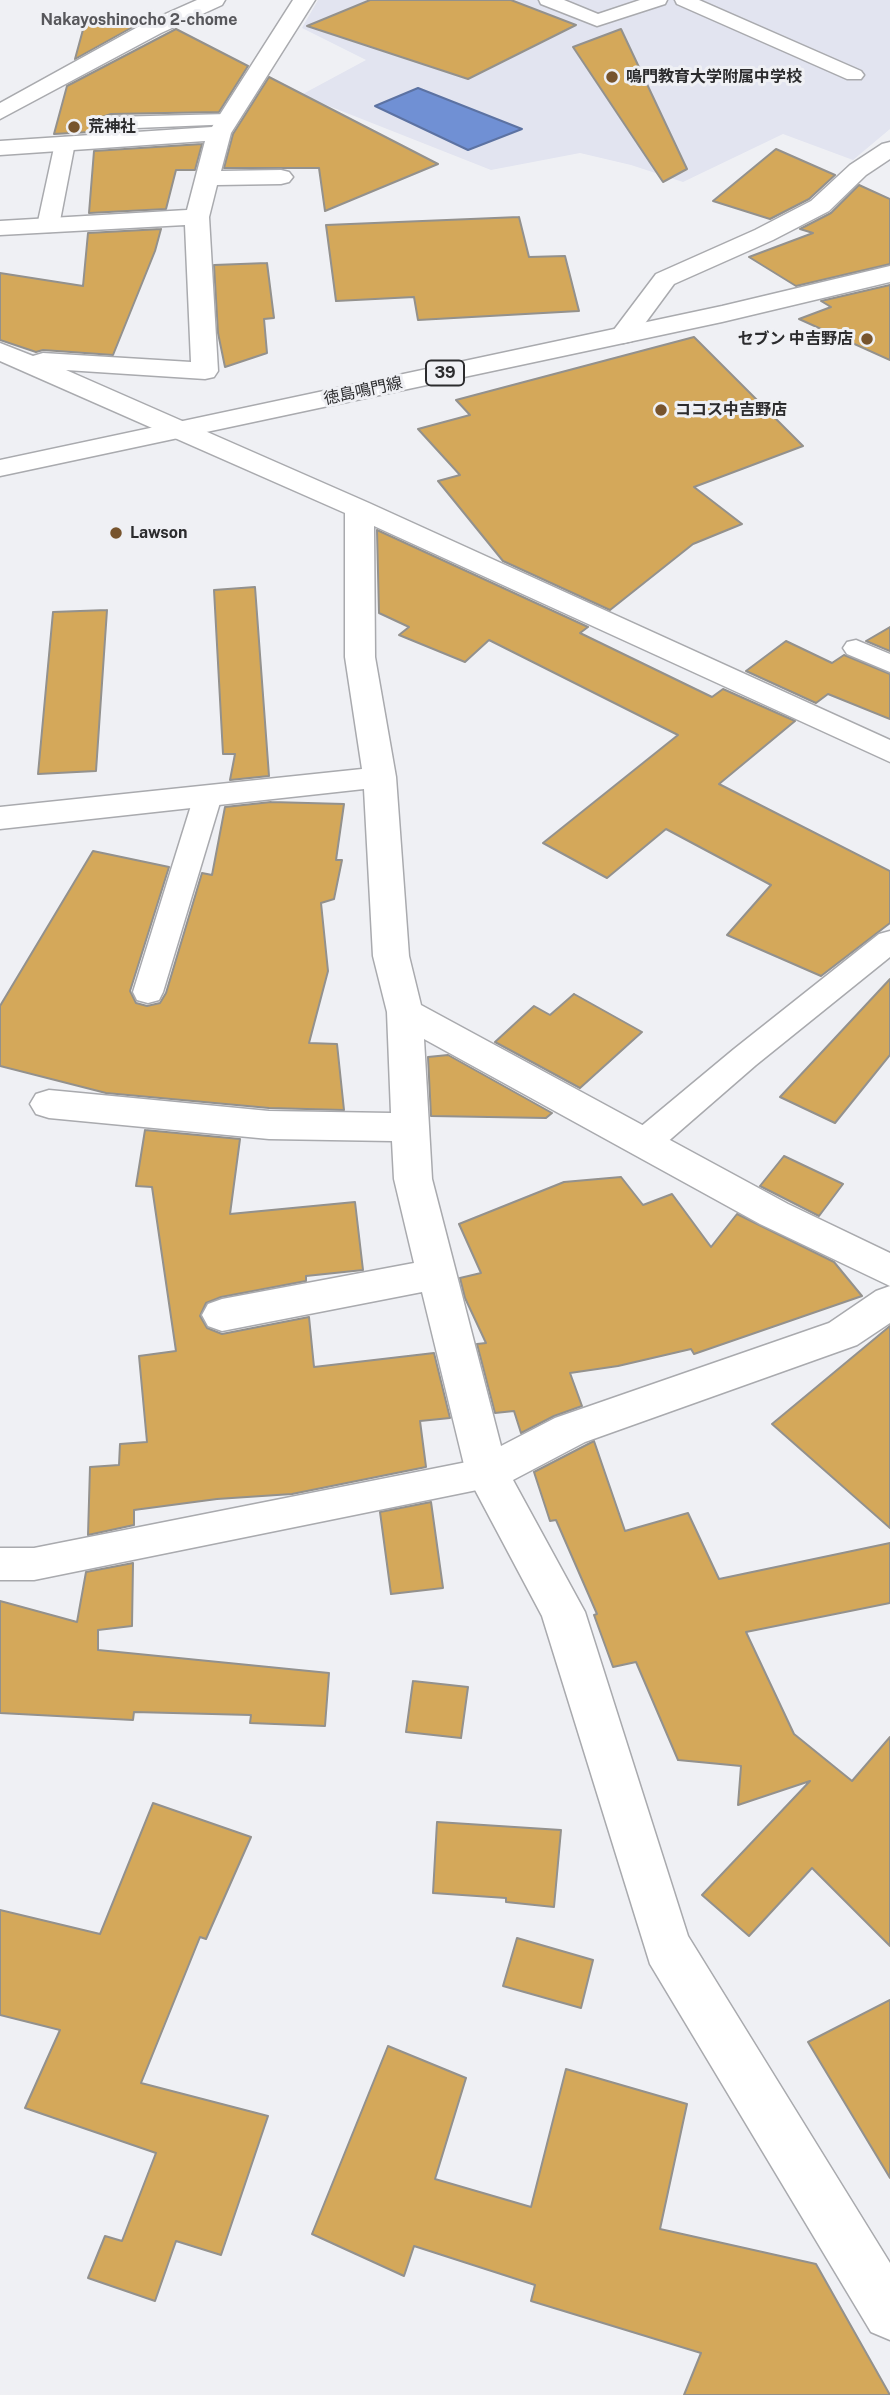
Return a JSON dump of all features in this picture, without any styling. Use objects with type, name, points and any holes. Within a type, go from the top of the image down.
[{"type":"street","points":[[0,112],[153,28],[215,0]]},
{"type":"street","points":[[10,356],[205,371],[197,217],[207,178],[223,126],[304,0]]},
{"type":"street","points":[[0,149],[223,126]]},
{"type":"street","points":[[623,335],[665,279],[764,235],[820,206],[859,170],[890,149]]},
{"type":"street","points":[[207,178],[281,177]]},
{"type":"street","points":[[0,228],[197,217]]},
{"type":"street","name":"徳島鳴門線","points":[[0,468],[623,335],[890,274]]},
{"type":"street","points":[[10,356],[359,509],[890,752]]},
{"type":"street","points":[[359,509],[360,657],[380,777],[391,956],[405,1012],[412,1179],[487,1473],[563,1612],[667,1947],[890,2313]]},
{"type":"street","points":[[0,818],[380,777]]},
{"type":"street","points":[[405,1012],[774,1214],[890,1271]]},
{"type":"street","points":[[50,1104],[269,1125],[410,1127]]},
{"type":"street","points":[[222,1315],[436,1274]]},
{"type":"street","points":[[487,1473],[570,1430],[843,1334],[890,1302]]},
{"type":"lane","points":[[548,0],[597,19],[658,0]]},
{"type":"lane","points":[[684,0],[854,75]]},
{"type":"lane","points":[[111,123],[223,126]]},
{"type":"lane","points":[[48,226],[65,143]]},
{"type":"lane","points":[[856,648],[890,664]]},
{"type":"lane","points":[[148,992],[208,796]]},
{"type":"lane","points":[[645,1142],[890,941]]},
{"type":"lane","points":[[0,1564],[34,1564],[487,1473]]},
{"type":"shaded area","name":"鳴門教育大学附属中学校","points":[[318,0],[890,0],[890,129],[853,160],[783,134],[683,182],[631,165],[580,153],[491,170],[301,95],[366,60],[302,28]]},
{"type":"water","points":[[418,88],[522,129],[468,150],[375,106]]},
{"type":"building","points":[[370,0],[511,0],[576,25],[468,79],[307,26]]},
{"type":"building","points":[[87,15],[140,23],[75,59]]},
{"type":"building","points":[[176,29],[248,66],[219,112],[111,114],[102,117],[98,123],[102,129],[109,131],[54,134],[67,86]]},
{"type":"building","points":[[621,29],[687,169],[663,182],[573,47]]},
{"type":"building","points":[[269,77],[438,164],[325,211],[319,168],[224,168],[233,134]]},
{"type":"building","points":[[202,144],[195,170],[176,170],[166,209],[89,213],[94,151]]},
{"type":"building","points":[[776,149],[835,175],[809,199],[770,219],[713,201]]},
{"type":"building","points":[[859,185],[890,199],[890,264],[796,286],[749,257],[813,233],[800,229],[831,213]]},
{"type":"building","points":[[519,217],[529,257],[565,256],[579,311],[418,320],[414,297],[336,301],[326,225]]},
{"type":"building","points":[[161,229],[155,251],[113,355],[43,350],[36,352],[0,340],[0,273],[83,286],[88,233]]},
{"type":"building","points":[[267,263],[274,318],[264,319],[267,353],[225,367],[218,333],[214,265]]},
{"type":"building","name":"セブン 中吉野店","points":[[890,285],[890,360],[799,319],[831,307],[821,301]]},
{"type":"building","points":[[694,337],[803,446],[694,487],[742,524],[693,544],[610,610],[503,561],[438,481],[460,475],[418,429],[470,415],[456,400]]},
{"type":"building","points":[[377,530],[588,627],[580,633],[712,697],[723,689],[795,721],[719,784],[890,871],[890,923],[821,976],[727,935],[771,885],[666,829],[607,878],[543,843],[678,735],[489,640],[465,662],[399,635],[409,627],[379,613]]},
{"type":"building","points":[[255,587],[269,776],[230,780],[235,754],[223,754],[214,590]]},
{"type":"building","points":[[107,610],[96,771],[38,774],[53,612]]},
{"type":"building","points":[[890,627],[890,651],[866,641]]},
{"type":"building","points":[[786,641],[832,663],[844,655],[890,674],[890,719],[828,694],[816,703],[746,671]]},
{"type":"building","points":[[271,802],[344,804],[336,860],[342,860],[334,899],[321,903],[328,971],[309,1043],[337,1044],[344,1110],[269,1108],[106,1093],[0,1066],[0,1006],[93,851],[169,867],[130,991],[136,1003],[147,1006],[160,1003],[166,993],[202,873],[212,875],[225,807]]},
{"type":"building","points":[[890,979],[890,1055],[835,1123],[780,1097]]},
{"type":"building","points":[[574,994],[642,1032],[580,1088],[495,1042],[534,1006],[550,1015]]},
{"type":"building","points":[[448,1055],[552,1113],[546,1118],[431,1116],[428,1057]]},
{"type":"building","points":[[145,1130],[240,1139],[230,1214],[355,1202],[363,1270],[306,1276],[306,1281],[221,1297],[206,1303],[200,1316],[207,1328],[222,1334],[309,1317],[314,1367],[434,1353],[450,1418],[420,1421],[426,1467],[292,1494],[217,1499],[134,1510],[134,1525],[88,1535],[90,1467],[119,1465],[120,1444],[147,1442],[139,1356],[176,1351],[152,1187],[136,1186]]},
{"type":"building","points":[[784,1156],[843,1184],[819,1216],[760,1186]]},
{"type":"building","points":[[621,1177],[643,1205],[672,1194],[711,1247],[737,1214],[834,1262],[862,1296],[694,1354],[691,1349],[618,1366],[570,1373],[582,1406],[554,1416],[521,1433],[514,1411],[495,1413],[477,1344],[486,1343],[465,1298],[460,1278],[481,1273],[459,1224],[564,1182]]},
{"type":"building","points":[[890,1326],[890,1528],[772,1424]]},
{"type":"building","points":[[594,1441],[625,1531],[688,1513],[719,1579],[890,1543],[890,1603],[746,1632],[794,1734],[852,1781],[890,1737],[890,1946],[812,1868],[749,1936],[702,1895],[810,1781],[738,1805],[741,1766],[678,1760],[636,1662],[613,1667],[594,1615],[597,1614],[556,1520],[550,1521],[534,1472]]},
{"type":"building","points":[[431,1502],[443,1588],[391,1594],[380,1512]]},
{"type":"building","points":[[133,1563],[132,1626],[98,1630],[98,1650],[329,1673],[325,1726],[250,1723],[251,1715],[134,1712],[133,1720],[0,1713],[0,1601],[77,1622],[86,1572]]},
{"type":"building","points":[[413,1681],[468,1687],[461,1738],[406,1732]]},
{"type":"building","points":[[153,1803],[251,1837],[206,1939],[200,1937],[141,2083],[268,2116],[221,2255],[176,2241],[155,2301],[88,2278],[105,2236],[122,2241],[156,2153],[25,2108],[60,2030],[0,2015],[0,1910],[100,1934]]},
{"type":"building","points":[[437,1822],[561,1830],[554,1907],[506,1902],[506,1898],[433,1893]]},
{"type":"building","points":[[517,1938],[593,1960],[581,2008],[503,1986]]},
{"type":"building","points":[[890,2000],[890,2178],[808,2042]]},
{"type":"building","points":[[388,2046],[466,2078],[435,2179],[531,2207],[566,2069],[687,2104],[660,2229],[816,2264],[890,2395],[684,2395],[701,2353],[531,2301],[535,2285],[414,2246],[404,2276],[312,2234]]},
{"type":"place","name":"鳴門教育大学附属中学校","points":[[612,77]]},
{"type":"place","name":"荒神社","points":[[74,127]]},
{"type":"place","name":"セブン 中吉野店","points":[[867,339]]},
{"type":"place","name":"ココス中吉野店","points":[[661,410]]},
{"type":"place","name":"Lawson","points":[[116,533]]},
{"type":"district","name":"Nakayoshinocho 2-chome","points":[[139,20]]}]
